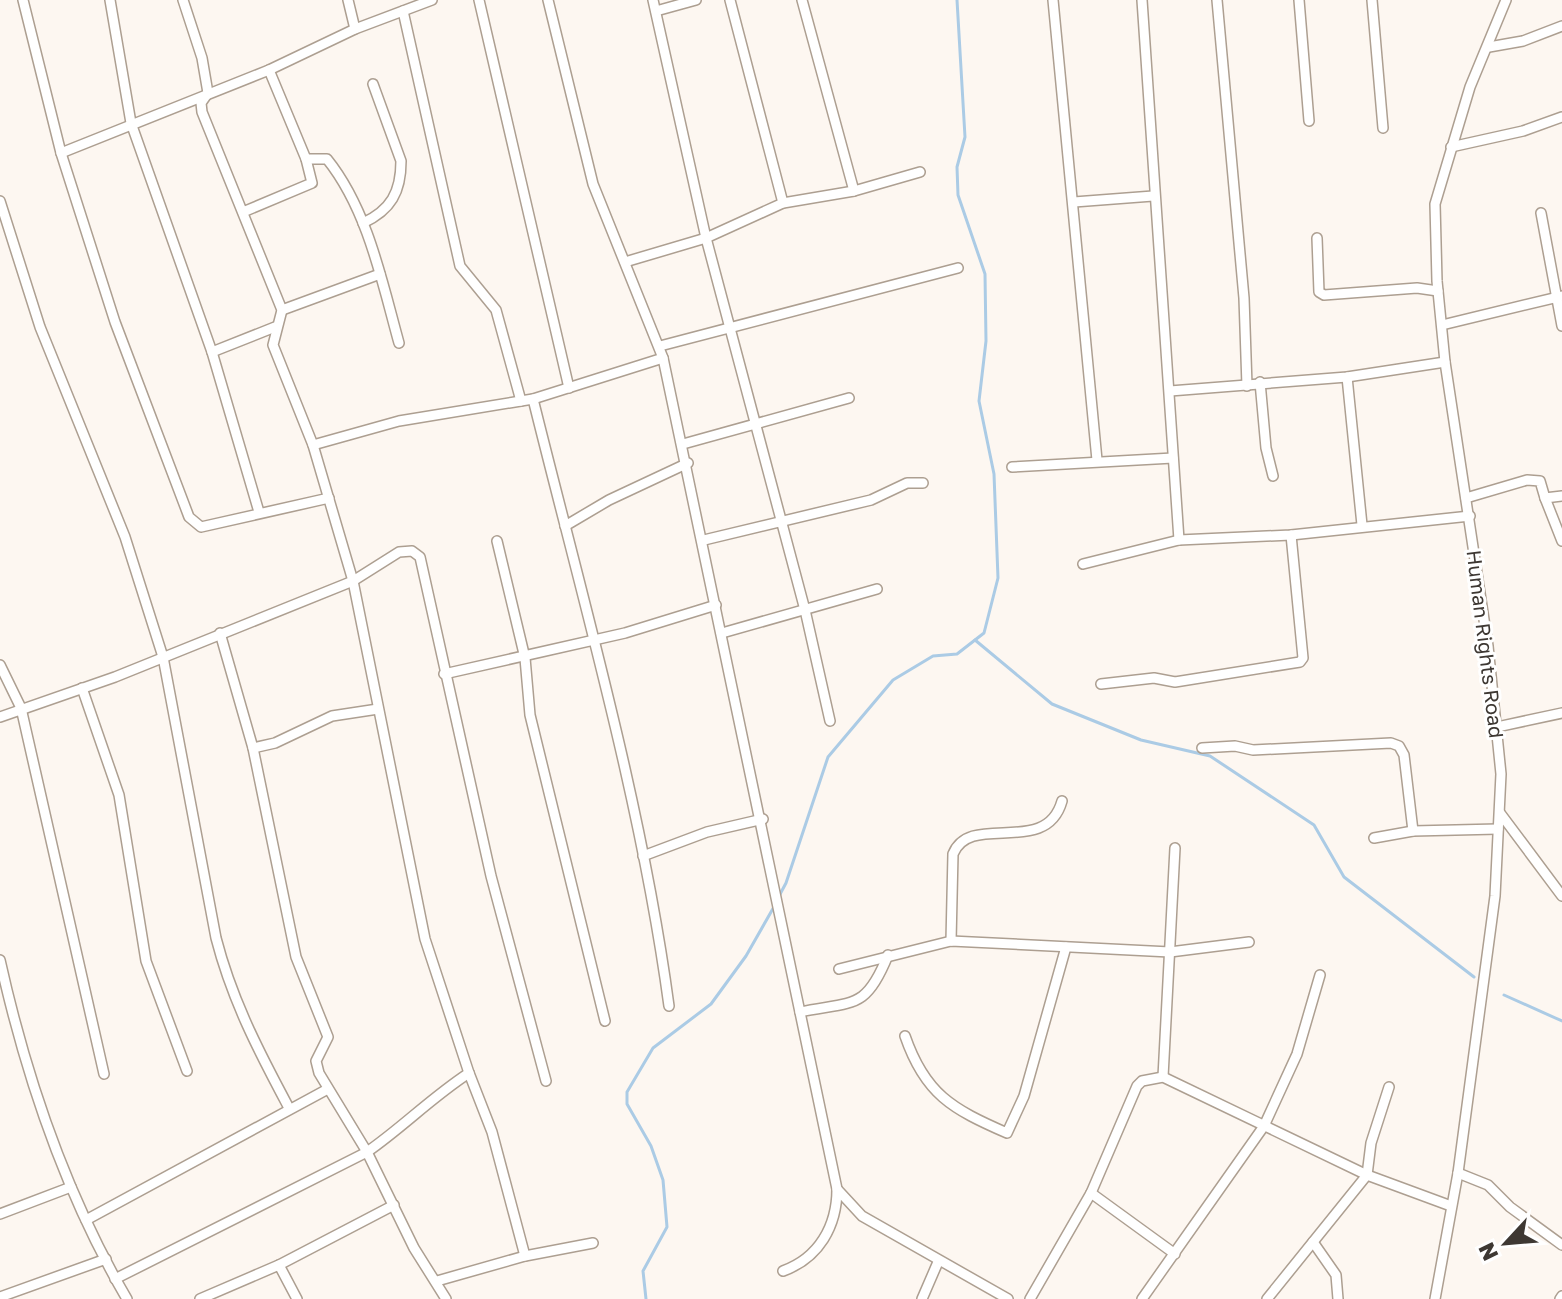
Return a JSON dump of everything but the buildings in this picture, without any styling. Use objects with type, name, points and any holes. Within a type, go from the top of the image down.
[{"type":"street","points":[[23,0],[61,153],[115,322],[189,517],[201,527],[329,498]]},
{"type":"street","points":[[110,0],[131,123],[212,352],[259,512]]},
{"type":"street","points":[[183,0],[202,58],[208,93],[201,103],[202,112],[282,310],[275,327],[273,345],[313,445],[353,581],[425,939],[492,1132],[525,1256]]},
{"type":"street","points":[[348,0],[355,29]]},
{"type":"street","points":[[61,153],[269,70],[355,29],[432,0]]},
{"type":"street","points":[[479,0],[569,388]]},
{"type":"street","points":[[548,0],[593,184],[663,358],[763,819],[837,1189],[837,1210],[826,1235],[808,1257],[783,1271]]},
{"type":"street","points":[[653,0],[706,238],[805,610],[830,721]]},
{"type":"street","points":[[656,11],[696,0]]},
{"type":"street","points":[[730,0],[783,203]]},
{"type":"street","points":[[802,0],[854,191]]},
{"type":"street","points":[[1053,0],[1097,460]]},
{"type":"street","points":[[1142,0],[1153,196],[1179,540]]},
{"type":"street","points":[[1217,0],[1244,298],[1247,386]]},
{"type":"street","points":[[1299,0],[1309,121]]},
{"type":"street","points":[[1372,0],[1383,128]]},
{"type":"street","name":"Human Rights Road","points":[[1435,1299],[1458,1173],[1495,896],[1500,813],[1497,727],[1470,516],[1445,362],[1438,291],[1435,204],[1470,87],[1506,0]]},
{"type":"street","points":[[403,11],[460,266],[496,310],[521,401]]},
{"type":"street","points":[[1489,47],[1523,41],[1562,26]]},
{"type":"street","points":[[243,212],[312,183],[306,159],[269,70]]},
{"type":"street","points":[[363,223],[389,206],[396,197],[401,174],[401,161],[373,84]]},
{"type":"street","points":[[1451,147],[1523,131],[1562,117]]},
{"type":"street","points":[[306,159],[327,159],[340,175],[363,223],[399,343]]},
{"type":"street","points":[[625,262],[706,238],[783,203],[854,191],[920,172]]},
{"type":"street","points":[[1074,202],[1153,196]]},
{"type":"street","points":[[0,201],[40,327],[125,537],[163,657],[216,938],[228,984],[242,1020],[289,1108]]},
{"type":"street","points":[[1541,213],[1562,326]]},
{"type":"street","points":[[1317,238],[1319,292],[1324,295],[1417,288],[1438,291]]},
{"type":"street","points":[[660,346],[958,268]]},
{"type":"street","points":[[282,310],[380,274]]},
{"type":"street","points":[[1442,325],[1559,297]]},
{"type":"street","points":[[212,352],[275,327]]},
{"type":"street","points":[[313,445],[399,421],[533,399],[663,358]]},
{"type":"street","points":[[1170,391],[1347,377],[1445,362]]},
{"type":"street","points":[[1347,377],[1362,525]]},
{"type":"street","points":[[1260,382],[1266,448],[1273,476]]},
{"type":"street","points":[[683,444],[849,398]]},
{"type":"street","points":[[533,399],[643,856],[659,930],[669,1006]]},
{"type":"street","points":[[1012,467],[1173,458]]},
{"type":"street","points":[[565,526],[609,500],[688,463]]},
{"type":"street","points":[[1466,498],[1527,480],[1540,481],[1562,541]]},
{"type":"street","points":[[704,540],[871,500],[907,483],[923,483]]},
{"type":"street","points":[[1545,498],[1562,496]]},
{"type":"street","points":[[1083,564],[1179,540],[1291,535],[1362,525],[1470,516]]},
{"type":"street","points":[[1101,684],[1154,678],[1175,682],[1300,662],[1303,658],[1291,535]]},
{"type":"street","points":[[497,541],[525,658],[530,715],[605,1021]]},
{"type":"street","points":[[0,717],[163,657],[353,581],[399,552],[412,551],[420,557],[444,674],[546,1081]]},
{"type":"street","points":[[722,633],[877,589]]},
{"type":"street","points":[[444,674],[525,658],[716,605]]},
{"type":"street","points":[[220,633],[253,748],[296,957],[328,1037],[316,1061],[326,1090],[367,1152],[414,1248],[446,1299]]},
{"type":"street","points":[[0,665],[21,708],[104,1074]]},
{"type":"street","points":[[82,688],[119,795],[146,961],[187,1071]]},
{"type":"street","points":[[253,748],[275,743],[332,716],[378,709]]},
{"type":"street","points":[[1497,727],[1562,713]]},
{"type":"street","points":[[1202,748],[1235,746],[1253,750],[1391,743],[1399,746],[1404,755],[1413,831]]},
{"type":"street","points":[[951,941],[953,854],[956,845],[964,837],[1025,832],[1042,827],[1058,816],[1062,801]]},
{"type":"street","points":[[1500,813],[1562,896]]},
{"type":"street","points":[[643,856],[707,832],[763,819]]},
{"type":"street","points":[[1374,838],[1413,831],[1498,829]]},
{"type":"street","points":[[1163,1077],[1175,848]]},
{"type":"street","points":[[839,969],[951,941],[1170,952],[1249,942]]},
{"type":"street","points":[[905,1036],[915,1065],[935,1092],[956,1110],[1007,1133],[1024,1096],[1066,947]]},
{"type":"street","points":[[800,1012],[866,996],[875,987],[888,955]]},
{"type":"street","points":[[0,960],[19,1038],[71,1187],[127,1299]]},
{"type":"street","points":[[1142,1299],[1264,1126],[1297,1054],[1320,975]]},
{"type":"street","points":[[115,1279],[367,1152],[404,1127],[423,1104],[469,1073]]},
{"type":"street","points":[[1030,1299],[1091,1193],[1137,1086],[1142,1081],[1163,1077],[1367,1175],[1451,1206]]},
{"type":"street","points":[[1267,1299],[1367,1175],[1369,1151],[1389,1087]]},
{"type":"street","points":[[86,1220],[326,1090]]},
{"type":"street","points":[[1458,1173],[1488,1185],[1510,1207],[1562,1245]]},
{"type":"street","points":[[1,1210],[71,1187]]},
{"type":"street","points":[[837,1189],[862,1216],[938,1262],[1008,1299]]},
{"type":"street","points":[[1091,1193],[1175,1254]]},
{"type":"street","points":[[200,1299],[279,1265],[394,1205]]},
{"type":"street","points":[[1313,1242],[1336,1275],[1338,1299]]},
{"type":"street","points":[[437,1281],[525,1256],[593,1243]]},
{"type":"street","points":[[0,1297],[106,1259]]},
{"type":"street","points":[[922,1299],[938,1262]]},
{"type":"street","points":[[279,1265],[297,1299]]},
{"type":"waterway","points":[[778,898],[786,883],[828,757],[893,680],[933,656],[957,654],[984,633],[998,578],[994,474],[979,401],[986,341],[985,274],[958,195],[957,167],[965,137],[957,0]]},
{"type":"waterway","points":[[975,640],[1052,704],[1141,740],[1210,756],[1314,825],[1344,877],[1474,977]]},
{"type":"waterway","points":[[646,1299],[643,1271],[667,1227],[663,1180],[651,1146],[627,1104],[627,1092],[653,1048],[711,1004],[746,956],[775,905]]},
{"type":"waterway","points":[[1504,995],[1562,1021]]}]
